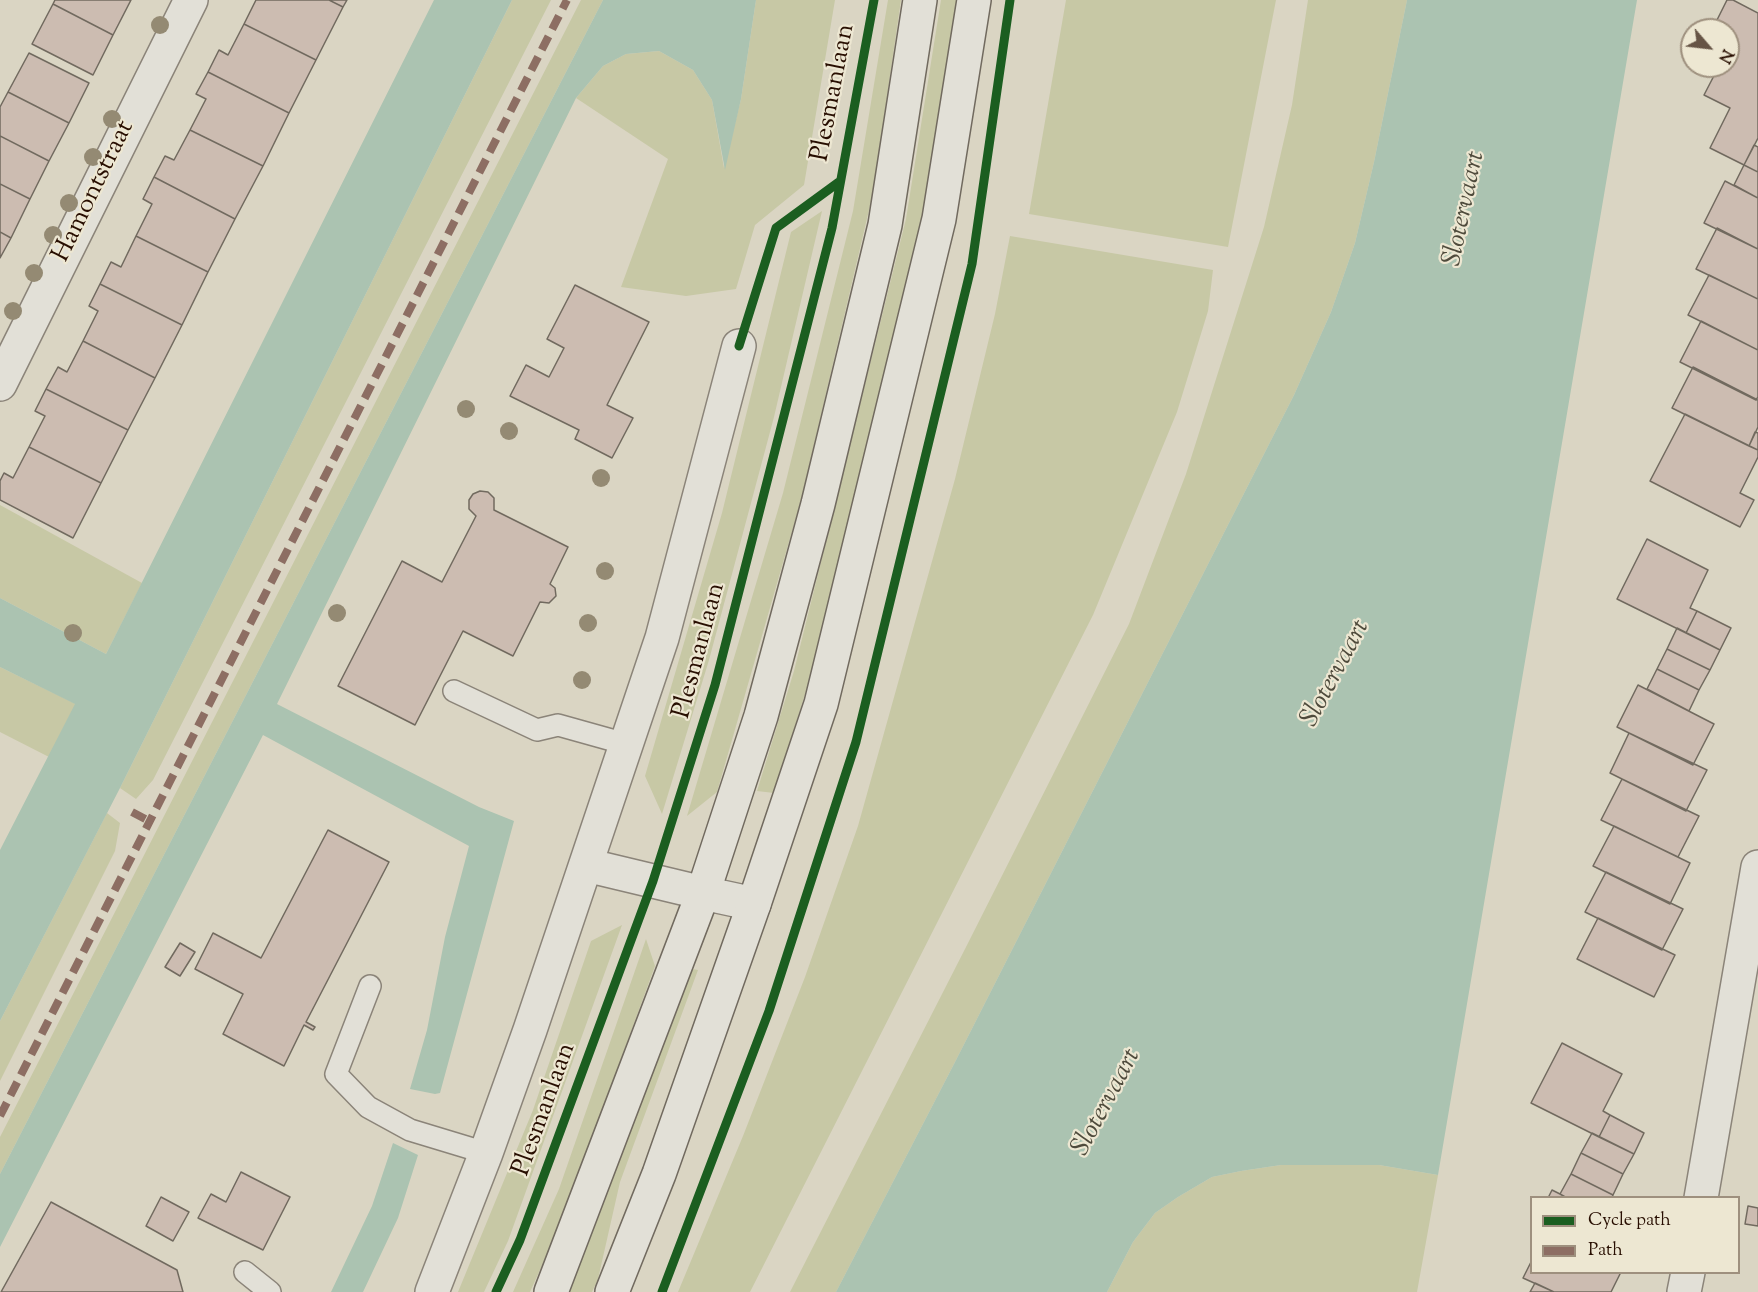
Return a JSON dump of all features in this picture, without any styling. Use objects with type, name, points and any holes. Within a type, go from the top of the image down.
[{"type":"main road","name":"Hamontstraat","points":[[0,384],[191,0]]},
{"type":"main road","points":[[551,1292],[702,893],[761,716],[818,504],[885,225],[920,0]]},
{"type":"main road","points":[[612,1292],[659,1174],[754,904],[821,704],[936,231],[974,0]]},
{"type":"main road","name":"Plesmanlaan","points":[[432,1292],[486,1154],[530,1030],[662,638],[739,346]]},
{"type":"main road","points":[[586,865],[754,904]]},
{"type":"main road","points":[[1701,1196],[1750,966],[1758,867]]},
{"type":"main road","points":[[1684,1292],[1688,1274]]},
{"type":"lane","points":[[454,691],[537,730],[558,726],[626,744]]},
{"type":"lane","points":[[370,986],[336,1074],[368,1107],[411,1130],[486,1154]]},
{"type":"lane","points":[[245,1272],[270,1292]]},
{"type":"shaded area","points":[[512,0],[551,0],[153,780],[136,799],[120,788]]},
{"type":"shaded area","points":[[581,0],[603,0],[0,1174],[0,1137]]},
{"type":"shaded area","points":[[756,0],[835,0],[804,185],[755,225],[736,289],[686,296],[621,287],[668,159],[576,98],[603,66],[626,54],[659,51],[693,70],[712,100],[724,168],[741,99]]},
{"type":"shaded area","points":[[888,0],[901,0],[873,193],[801,500],[717,792],[687,816],[783,493],[853,211]]},
{"type":"shaded area","points":[[941,0],[957,0],[923,220],[811,675],[774,793],[757,791],[794,671],[906,219]]},
{"type":"shaded area","points":[[1066,0],[1276,0],[1228,247],[1029,214]]},
{"type":"shaded area","points":[[1308,0],[1407,0],[1355,243],[1331,312],[1294,395],[836,1292],[790,1292],[1129,624],[1186,474],[1264,227],[1292,105]]},
{"type":"shaded area","points":[[822,211],[774,417],[709,660],[662,814],[645,776],[722,513],[791,232]]},
{"type":"shaded area","points":[[1010,236],[1213,270],[1208,311],[1177,412],[1093,615],[750,1292],[678,1292],[743,1136],[805,977],[858,826],[955,479],[995,314]]},
{"type":"shaded area","points":[[0,505],[142,583],[106,654],[0,598]]},
{"type":"shaded area","points":[[0,667],[76,704],[49,757],[0,732]]},
{"type":"shaded area","points":[[107,813],[120,823],[115,851],[0,1081],[0,1021]]},
{"type":"shaded area","points":[[622,925],[508,1241],[484,1292],[458,1292],[533,1110],[591,941]]},
{"type":"shaded area","points":[[646,939],[655,966],[559,1228],[530,1292],[513,1292],[559,1189]]},
{"type":"shaded area","points":[[687,968],[698,970],[620,1182],[598,1279],[592,1292],[567,1292]]},
{"type":"shaded area","points":[[1281,1165],[1379,1165],[1438,1175],[1417,1292],[1107,1292],[1133,1242],[1155,1213],[1212,1177]]},
{"type":"water","points":[[434,0],[512,0],[120,788],[0,1021],[0,850],[75,704],[0,667],[0,598],[106,654]]},
{"type":"water","points":[[603,0],[756,0],[741,99],[725,170],[712,100],[693,70],[659,51],[626,54],[603,66],[576,98],[277,704],[479,807],[514,821],[440,1093],[410,1089],[427,1030],[445,937],[469,846],[263,735],[0,1247],[0,1174]]},
{"type":"water","name":"Slotervaart","points":[[1407,0],[1637,0],[1438,1175],[1379,1165],[1281,1165],[1212,1177],[1155,1213],[1133,1242],[1107,1292],[836,1292],[1294,395],[1331,312],[1355,243]]},
{"type":"water","points":[[393,1143],[418,1155],[398,1218],[363,1292],[331,1292],[372,1206]]},
{"type":"building","points":[[55,0],[131,0],[113,35],[53,4]]},
{"type":"building","points":[[256,0],[329,0],[343,7],[316,60],[244,24]]},
{"type":"building","points":[[329,0],[347,0],[343,7]]},
{"type":"building","points":[[1727,0],[1733,0],[1758,13],[1758,138],[1744,165],[1710,148],[1730,108],[1704,95],[1713,78],[1740,78],[1740,18],[1718,18]]},
{"type":"building","points":[[53,4],[113,35],[93,75],[32,44]]},
{"type":"building","points":[[244,24],[316,60],[289,113],[208,72],[219,50],[228,55]]},
{"type":"building","points":[[29,53],[89,83],[69,123],[8,92]]},
{"type":"building","points":[[208,72],[289,113],[263,166],[190,130],[206,99],[196,94]]},
{"type":"building","points":[[8,92],[69,123],[49,161],[0,136],[0,107]]},
{"type":"building","points":[[190,130],[263,166],[235,219],[154,177],[165,156],[174,160]]},
{"type":"building","points":[[0,136],[49,161],[30,199],[0,184]]},
{"type":"building","points":[[1754,145],[1758,147],[1758,172],[1744,165]]},
{"type":"building","points":[[1744,165],[1758,172],[1758,198],[1734,185]]},
{"type":"building","points":[[154,177],[235,219],[208,272],[136,236],[152,204],[143,199]]},
{"type":"building","points":[[1725,181],[1758,198],[1758,249],[1704,223]]},
{"type":"building","points":[[0,184],[30,199],[11,238],[0,232]]},
{"type":"building","points":[[1717,228],[1758,249],[1758,299],[1696,269]]},
{"type":"building","points":[[0,232],[11,238],[0,258]]},
{"type":"building","points":[[136,236],[208,272],[182,325],[100,284],[111,262],[121,267]]},
{"type":"building","points":[[1709,275],[1758,299],[1758,350],[1688,315]]},
{"type":"building","points":[[100,284],[182,325],[155,378],[83,341],[98,311],[89,306]]},
{"type":"building","points":[[575,285],[649,322],[607,405],[633,418],[612,458],[575,439],[579,430],[510,396],[526,365],[549,377],[564,348],[547,339]]},
{"type":"building","points":[[1701,321],[1758,350],[1758,397],[1756,400],[1680,362]]},
{"type":"building","points":[[83,341],[155,378],[128,430],[46,389],[58,367],[67,372]]},
{"type":"building","points":[[1693,367],[1758,400],[1758,427],[1749,446],[1672,408]]},
{"type":"building","points":[[46,389],[128,430],[101,483],[29,447],[45,416],[35,411]]},
{"type":"building","points":[[1685,414],[1758,450],[1758,457],[1740,493],[1754,500],[1740,527],[1650,481]]},
{"type":"building","points":[[1755,432],[1758,433],[1758,450],[1749,446]]},
{"type":"building","points":[[29,447],[101,483],[73,538],[0,500],[0,481],[4,473],[13,478]]},
{"type":"building","points":[[480,491],[488,492],[494,498],[494,510],[568,547],[550,584],[555,588],[556,596],[549,603],[540,602],[513,656],[463,631],[415,725],[338,686],[402,561],[442,582],[476,516],[469,509],[469,500],[473,494]]},
{"type":"building","points":[[1647,539],[1708,570],[1690,608],[1697,611],[1686,633],[1617,599]]},
{"type":"building","points":[[1697,611],[1731,628],[1720,650],[1686,633]]},
{"type":"building","points":[[1677,628],[1720,650],[1710,670],[1667,649]]},
{"type":"building","points":[[1667,649],[1710,670],[1699,690],[1657,669]]},
{"type":"building","points":[[1657,669],[1699,690],[1689,711],[1647,689]]},
{"type":"building","points":[[1638,685],[1714,724],[1693,765],[1617,727]]},
{"type":"building","points":[[1629,733],[1707,770],[1686,811],[1610,773]]},
{"type":"building","points":[[1622,779],[1699,816],[1678,857],[1601,820]]},
{"type":"building","points":[[1614,826],[1690,863],[1670,904],[1593,866]]},
{"type":"building","points":[[328,830],[389,862],[306,1022],[315,1027],[313,1030],[304,1025],[284,1066],[223,1034],[243,994],[195,969],[213,933],[261,958]]},
{"type":"building","points":[[1606,872],[1683,909],[1662,950],[1585,912]]},
{"type":"building","points":[[1598,918],[1675,955],[1654,997],[1577,959]]},
{"type":"building","points":[[180,943],[195,952],[180,976],[165,967]]},
{"type":"building","points":[[1562,1043],[1622,1074],[1603,1111],[1610,1115],[1599,1137],[1531,1103]]},
{"type":"building","points":[[1610,1115],[1644,1133],[1634,1154],[1599,1137]]},
{"type":"building","points":[[1592,1133],[1634,1154],[1623,1174],[1581,1153]]},
{"type":"building","points":[[1581,1153],[1623,1174],[1613,1195],[1571,1174]]},
{"type":"building","points":[[241,1172],[290,1197],[263,1250],[198,1218],[211,1194],[226,1202]]},
{"type":"building","points":[[1571,1174],[1613,1195],[1564,1196],[1560,1194]]},
{"type":"building","points":[[1552,1190],[1564,1196],[1549,1196]]},
{"type":"building","points":[[161,1197],[189,1212],[173,1241],[146,1226]]},
{"type":"building","points":[[51,1202],[177,1270],[183,1292],[1,1292]]},
{"type":"building","points":[[1748,1206],[1758,1208],[1758,1226],[1745,1224]]},
{"type":"building","points":[[1530,1264],[1530,1274],[1620,1274],[1611,1292],[1554,1292],[1523,1278]]},
{"type":"building","points":[[1535,1283],[1554,1292],[1530,1292]]},
{"type":"marked path","points":[[0,1116],[567,0]]},
{"type":"marked path","points":[[132,812],[149,821]]},
{"type":"cycle path","points":[[496,1292],[520,1240],[653,881],[715,685],[832,228],[874,0]]},
{"type":"cycle path","points":[[662,1292],[769,1011],[856,742],[972,264],[1010,0]]},
{"type":"cycle path","points":[[739,346],[776,228],[839,182]]}]
